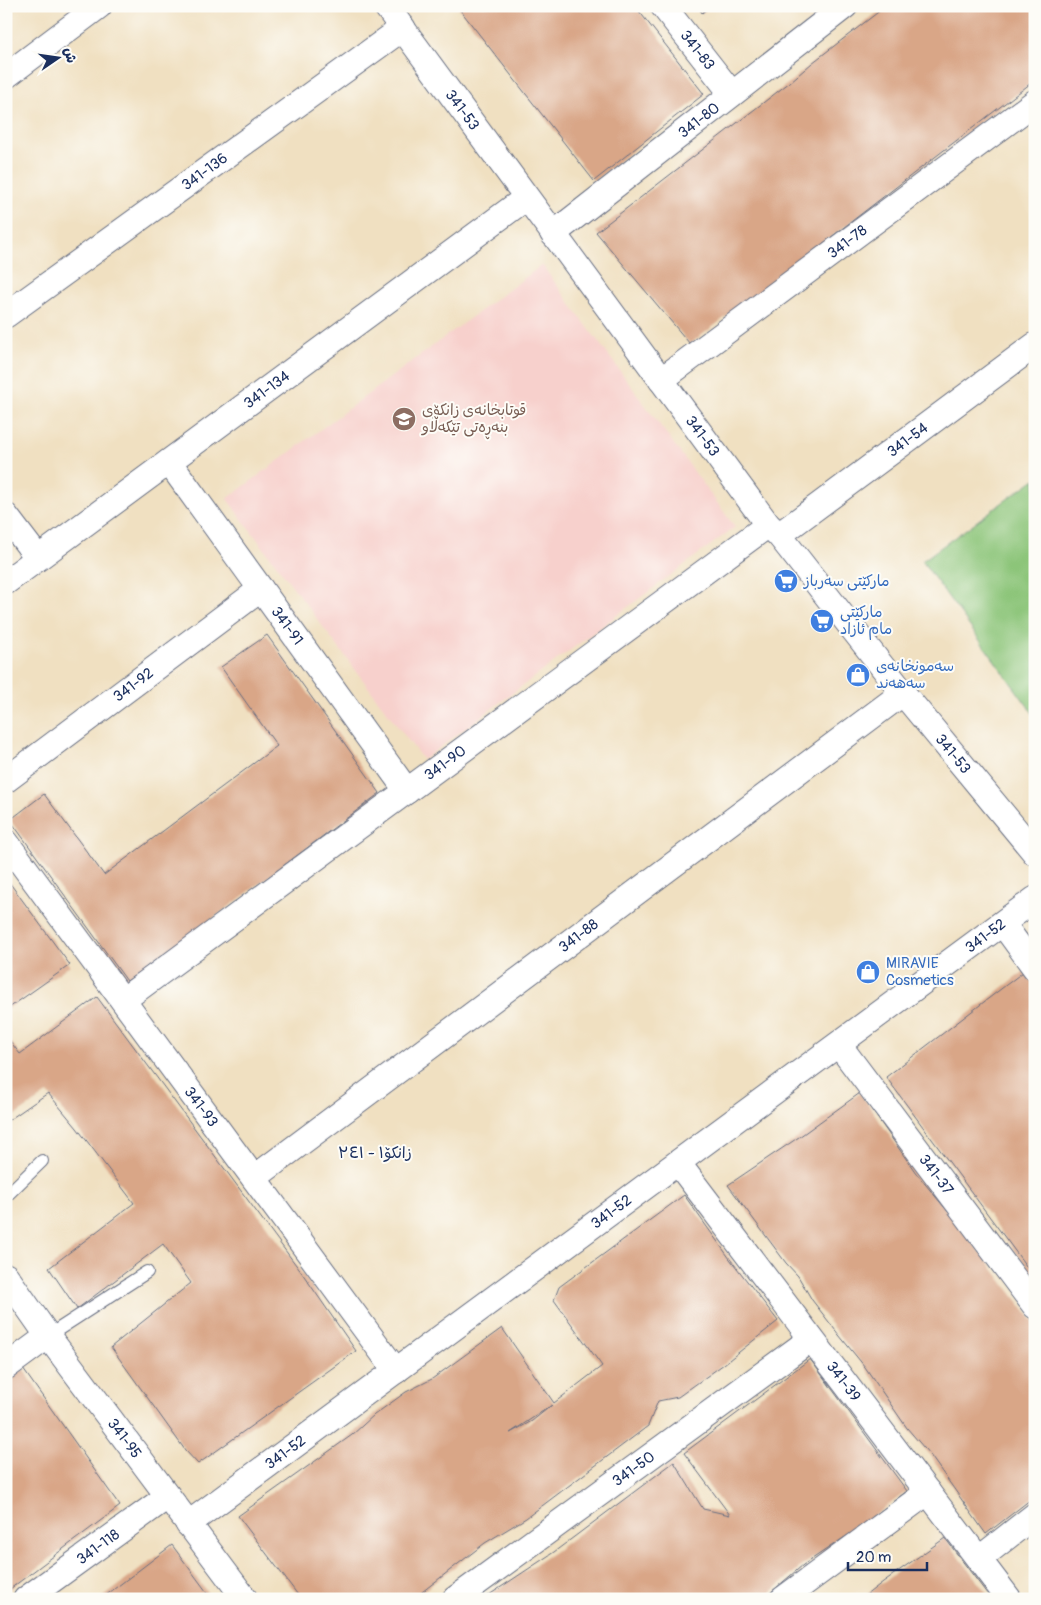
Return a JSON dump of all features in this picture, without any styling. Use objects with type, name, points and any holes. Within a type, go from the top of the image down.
[{"type":"street","points":[[6,76],[99,6]]},
{"type":"street","name":"341-53","points":[[386,6],[773,530],[903,693],[1035,853]]},
{"type":"street","name":"341-83","points":[[663,6],[732,94]]},
{"type":"street","name":"341-80","points":[[553,234],[845,6]]},
{"type":"street","name":"341-136","points":[[6,315],[403,28]]},
{"type":"street","name":"341-78","points":[[662,380],[1035,102]]},
{"type":"street","name":"341-134","points":[[6,582],[526,198]]},
{"type":"street","name":"341-54","points":[[773,530],[1035,345]]},
{"type":"street","name":"341-91","points":[[169,462],[407,791]]},
{"type":"street","points":[[6,516],[38,558]]},
{"type":"street","name":"341-90","points":[[123,1000],[407,791],[773,530]]},
{"type":"street","name":"341-92","points":[[6,780],[261,589]]},
{"type":"street","name":"341-88","points":[[254,1178],[903,693]]},
{"type":"street","name":"341-93","points":[[6,842],[396,1371]]},
{"type":"street","name":"341-52","points":[[188,1524],[1035,899]]},
{"type":"street","points":[[1002,924],[1035,968]]},
{"type":"street","name":"341-37","points":[[839,1044],[1035,1306]]},
{"type":"street","name":"341-39","points":[[678,1163],[1009,1599]]},
{"type":"street","name":"341-95","points":[[6,1276],[48,1336],[245,1599]]},
{"type":"street","points":[[6,1367],[48,1336]]},
{"type":"street","name":"341-50","points":[[455,1599],[811,1339]]},
{"type":"street","points":[[783,1599],[928,1492]]},
{"type":"street","name":"341-118","points":[[26,1599],[168,1496]]},
{"type":"street","points":[[979,1559],[1035,1515]]},
{"type":"lane","points":[[6,1196],[42,1161]]},
{"type":"lane","points":[[48,1336],[147,1272]]},
{"type":"shaded area","points":[[542,265],[735,527],[423,760],[227,499]]},
{"type":"green space","points":[[1035,479],[1035,716],[922,561]]},
{"type":"building","points":[[457,6],[635,6],[704,94],[594,181]]},
{"type":"building","points":[[698,6],[710,6],[702,13]]},
{"type":"building","points":[[886,6],[1035,6],[1035,80],[690,344],[596,232]]},
{"type":"building","points":[[267,635],[380,793],[182,942],[127,981],[10,820],[44,794],[104,875],[277,746],[221,667]]},
{"type":"building","points":[[6,878],[70,965],[6,1010]]},
{"type":"building","points":[[1027,969],[1035,981],[1035,1278],[886,1077]]},
{"type":"building","points":[[97,997],[302,1273],[356,1351],[198,1464],[185,1450],[111,1347],[191,1283],[163,1244],[77,1309],[49,1268],[134,1203],[48,1093],[6,1122],[6,1036],[20,1054]]},
{"type":"building","points":[[860,1093],[916,1173],[964,1231],[1035,1324],[1035,1496],[986,1534],[930,1455],[907,1428],[865,1367],[812,1300],[798,1276],[786,1263],[728,1185]]},
{"type":"building","points":[[684,1195],[778,1321],[724,1364],[678,1397],[658,1401],[648,1426],[526,1518],[485,1543],[413,1599],[301,1599],[238,1516],[352,1435],[374,1415],[406,1392],[432,1379],[502,1328],[554,1403],[602,1366],[554,1300],[559,1287]],"holes":[[[552,1405],[532,1421],[510,1433]]]},
{"type":"building","points":[[810,1359],[907,1491],[854,1531],[803,1565],[763,1599],[483,1599],[554,1552],[674,1462],[703,1509],[730,1515],[684,1453]]},
{"type":"building","points":[[23,1369],[120,1506],[6,1592],[6,1382]]},
{"type":"building","points":[[945,1538],[991,1599],[861,1599],[883,1582]]},
{"type":"building","points":[[172,1545],[212,1599],[101,1599]]},
{"type":"place","name":"قوتابخانه‌ی زانکۆی بنەڕەتی تێکەڵاو","points":[[404,419]]},
{"type":"place","name":"مارکێتی سەرباز","points":[[786,581]]},
{"type":"place","name":"مارکێتی مام ئازاد","points":[[822,621]]},
{"type":"place","name":"سەمونخانەی سەھەند","points":[[858,675]]},
{"type":"place","name":"MIRAVIE Cosmetics","points":[[868,972]]},
{"type":"district","name":"زانکۆ١ - ٣٤١","points":[[375,1153]]}]
